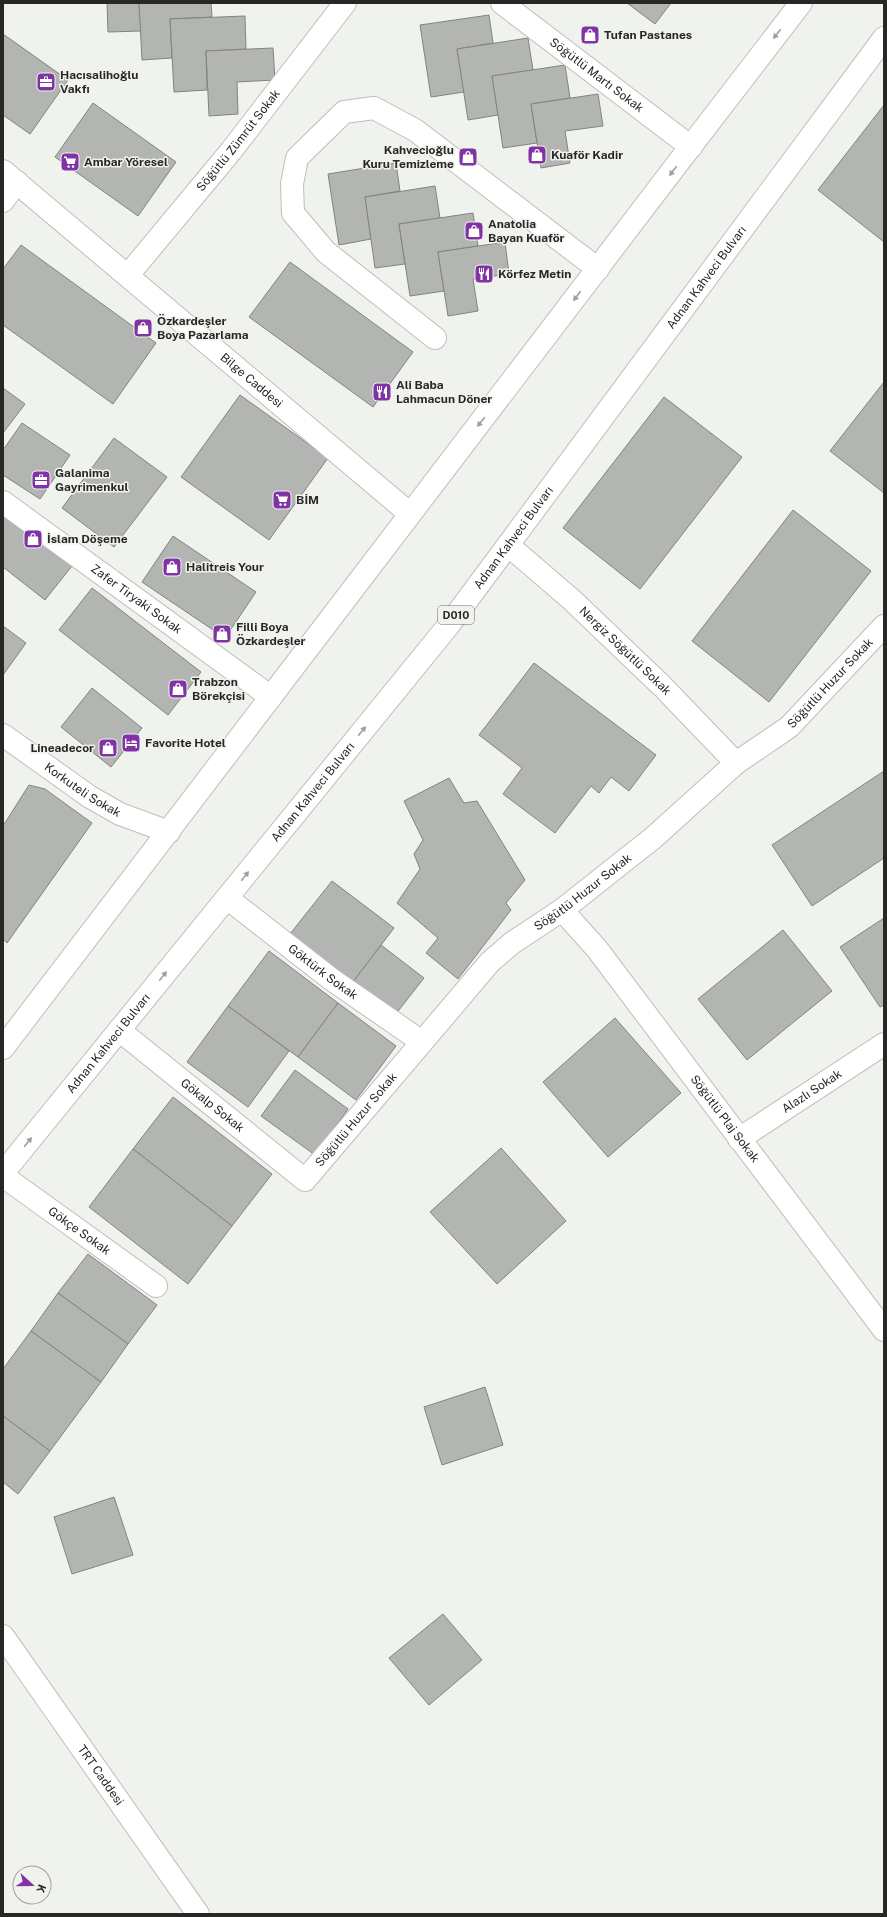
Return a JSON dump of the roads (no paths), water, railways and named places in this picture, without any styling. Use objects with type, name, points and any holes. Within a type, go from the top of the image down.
[{"type":"main road","name":"Söğütlü Zümrüt Sokak","points":[[128,276],[231,152],[345,3]]},
{"type":"main road","name":"Söğütlü Martı Sokak","points":[[502,3],[691,147]]},
{"type":"main road","points":[[3,1048],[169,832],[409,513],[801,3]]},
{"type":"main road","name":"Adnan Kahveci Bulvarı","points":[[3,1173],[448,626],[884,38]]},
{"type":"main road","points":[[435,338],[326,252],[293,213],[292,184],[298,158],[344,112],[374,108],[415,130],[598,268]]},
{"type":"main road","name":"Bilge Caddesi","points":[[10,177],[409,513]]},
{"type":"main road","points":[[3,201],[10,177]]},
{"type":"main road","name":"Zafer Tiryaki Sokak","points":[[3,502],[271,697]]},
{"type":"main road","name":"Nergiz Söğütlü Sokak","points":[[508,545],[572,600],[663,687],[736,763]]},
{"type":"main road","name":"Söğütlü Huzur Sokak","points":[[305,1180],[490,962],[512,943],[562,910],[652,838],[736,763],[789,727],[884,626]]},
{"type":"main road","name":"Korkuteli Sokak","points":[[3,735],[90,797],[120,814],[169,832]]},
{"type":"main road","name":"Göktürk Sokak","points":[[227,898],[331,979],[422,1042]]},
{"type":"main road","name":"Söğütlü Plaj Sokak","points":[[562,910],[597,949],[884,1330]]},
{"type":"main road","name":"Gökalp Sokak","points":[[119,1030],[305,1180]]},
{"type":"main road","name":"Alazlı Sokak","points":[[739,1139],[884,1044]]},
{"type":"main road","name":"Gökçe Sokak","points":[[3,1176],[156,1286]]},
{"type":"main road","name":"TRT Caddesi","points":[[3,1636],[198,1914]]},
{"type":"place","name":"Tufan Pastanes","points":[[590,35]]},
{"type":"place","name":"Hacısalihoğlu Vakfı","points":[[46,82]]},
{"type":"place","name":"Kuaför Kadir","points":[[537,155]]},
{"type":"place","name":"Kahvecioğlu Kuru Temizleme","points":[[468,157]]},
{"type":"place","name":"Ambar Yöresel","points":[[70,162]]},
{"type":"place","name":"Anatolia Bayan Kuaför","points":[[474,231]]},
{"type":"place","name":"Körfez Metin","points":[[484,274]]},
{"type":"place","name":"Özkardeşler Boya Pazarlama","points":[[143,328]]},
{"type":"place","name":"Ali Baba Lahmacun Döner","points":[[382,392]]},
{"type":"place","name":"Galanima Gayrimenkul","points":[[41,480]]},
{"type":"place","name":"BİM","points":[[282,500]]},
{"type":"place","name":"İslam Döşeme","points":[[33,539]]},
{"type":"place","name":"Halitreis Your","points":[[172,567]]},
{"type":"place","name":"Filli Boya Özkardeşler","points":[[222,634]]},
{"type":"place","name":"Trabzon Börekçisi","points":[[178,689]]},
{"type":"place","name":"Favorite Hotel","points":[[131,743]]},
{"type":"place","name":"Lineadecor","points":[[108,748]]}]
